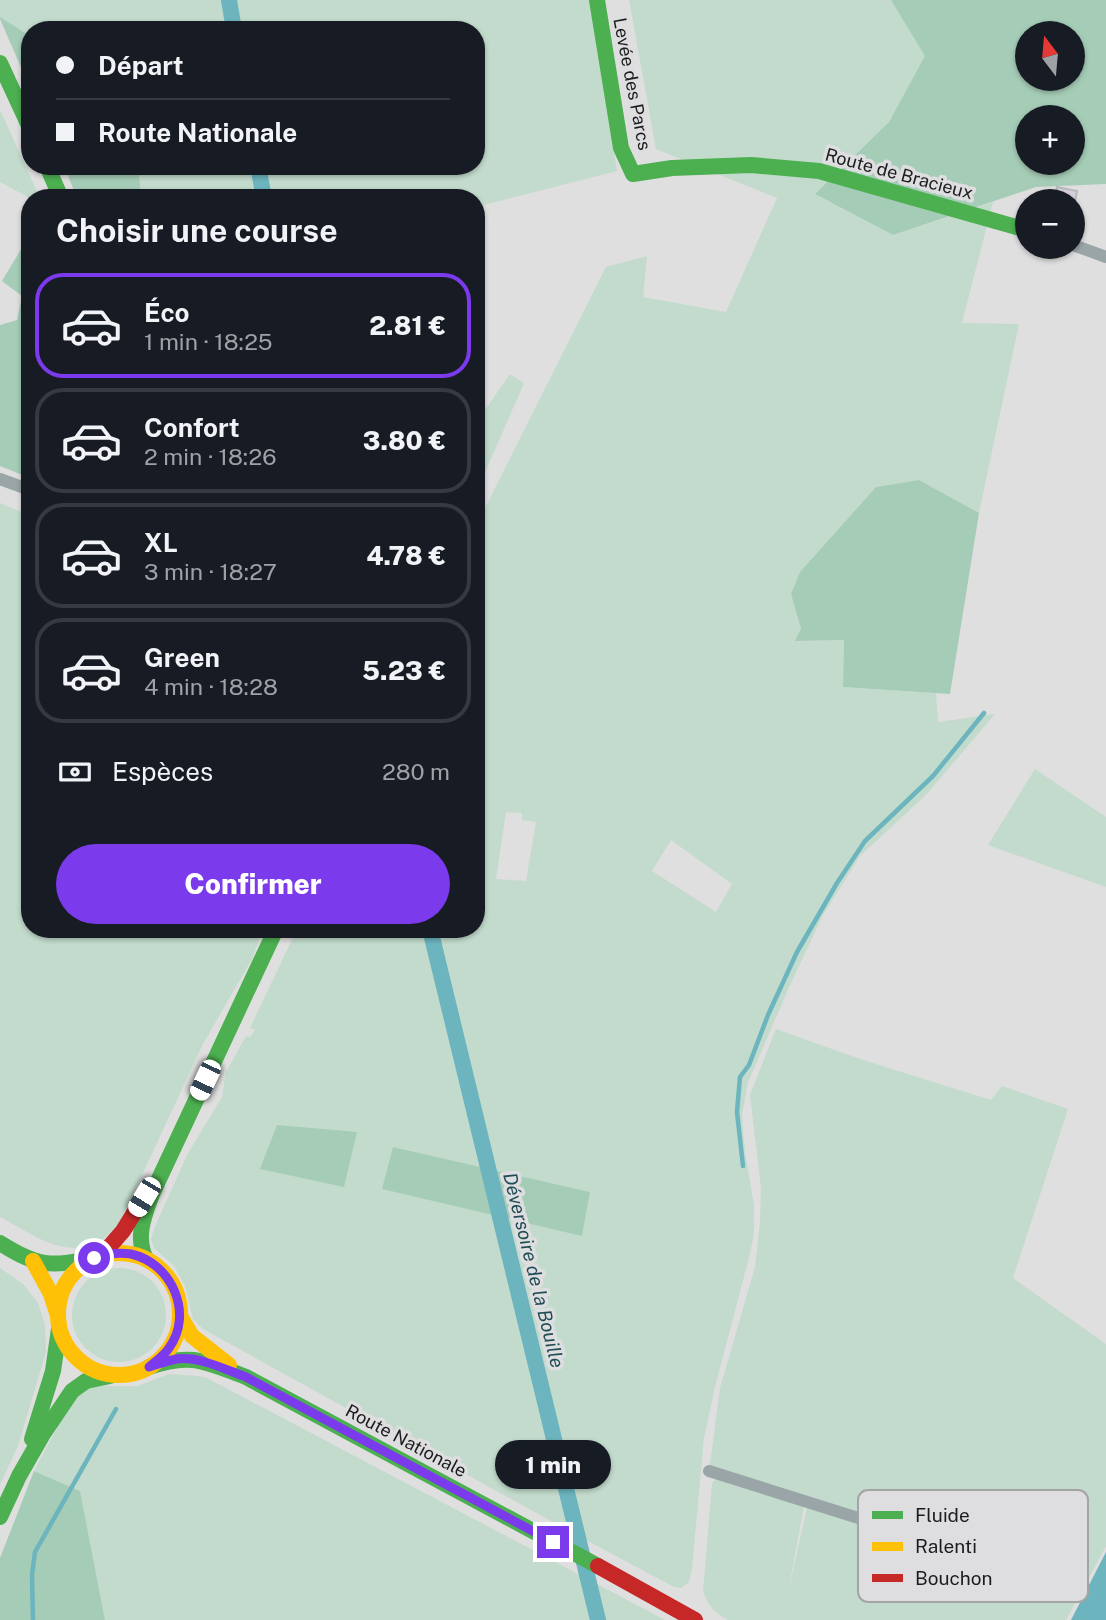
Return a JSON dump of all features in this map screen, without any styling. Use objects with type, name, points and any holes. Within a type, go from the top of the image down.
[{"type":"main road","name":"Levée des Parcs","points":[[597,0],[621,148],[633,174]]},
{"type":"main road","points":[[0,63],[21,108]]},
{"type":"main road","name":"Route de Bracieux","points":[[633,174],[672,168],[751,165],[819,171],[1015,227]]},
{"type":"main road","points":[[146,1259],[140,1246],[142,1223],[170,1154],[272,938]]},
{"type":"main road","points":[[19,1476],[57,1354],[62,1291],[78,1269],[98,1257],[123,1231],[170,1154]]},
{"type":"main road","points":[[0,1243],[33,1261],[50,1264],[65,1264],[111,1254],[129,1254],[146,1259],[160,1269],[171,1283],[178,1299],[180,1316],[170,1348],[149,1367],[134,1373],[93,1378],[72,1391],[43,1434],[0,1517]]},
{"type":"main road","points":[[33,1261],[51,1294],[63,1339],[76,1358],[96,1370],[119,1375]]},
{"type":"main road","name":"Route Nationale","points":[[180,1316],[192,1336],[246,1377]]},
{"type":"main road","name":"Route Nationale","points":[[149,1367],[179,1359],[213,1364],[246,1377],[695,1620]]},
{"type":"street","points":[[1085,249],[1106,257]]},
{"type":"street","points":[[0,479],[21,487]]},
{"type":"street","points":[[709,1471],[858,1518]]},
{"type":"green space","points":[[0,0],[591,0],[617,171],[485,205],[485,189],[141,189],[139,175],[485,175],[485,21],[21,21],[21,30],[0,17]]},
{"type":"green space","points":[[629,0],[891,0],[926,56],[889,122],[815,194],[893,235],[993,202],[962,323],[1019,324],[979,513],[919,480],[876,487],[800,572],[791,594],[801,629],[796,641],[844,640],[843,687],[936,693],[938,722],[995,714],[926,795],[860,856],[823,915],[748,1082],[742,1115],[754,1205],[754,1232],[704,1438],[692,1569],[689,1582],[681,1588],[674,1587],[569,1531],[203,1329],[193,1319],[185,1286],[174,1266],[154,1248],[151,1239],[187,1155],[222,1097],[226,1072],[246,1036],[250,1037],[255,1030],[250,1028],[293,938],[485,938],[485,508],[606,267],[647,256],[643,297],[726,312],[777,198],[656,149]],"holes":[[[506,812],[522,813],[522,820],[536,822],[526,881],[496,879]],[[671,840],[732,884],[716,912],[652,871]],[[393,1147],[590,1192],[582,1235],[383,1189]]]},
{"type":"green space","points":[[891,0],[1106,0],[1106,184],[1015,189],[1015,194],[893,235],[815,194],[889,122],[925,56]]},
{"type":"green space","points":[[0,19],[21,30],[21,67]]},
{"type":"green space","points":[[0,110],[21,156],[21,175],[30,175],[36,189],[21,189],[21,193],[0,182]]},
{"type":"green space","points":[[68,175],[139,175],[141,189],[73,189]]},
{"type":"green space","points":[[21,249],[21,295],[2,281]]},
{"type":"green space","points":[[21,301],[21,474],[0,466],[0,325],[17,320]]},
{"type":"green space","points":[[510,374],[524,383],[485,472],[485,410]]},
{"type":"green space","points":[[919,480],[979,513],[950,694],[843,687],[844,640],[795,641],[801,629],[791,594],[800,572],[876,487]]},
{"type":"green space","points":[[0,503],[21,512],[21,938],[260,938],[252,959],[203,1044],[120,1222],[110,1233],[90,1245],[64,1247],[38,1238],[0,1217]]},
{"type":"green space","points":[[1035,769],[1106,817],[1106,887],[988,845]]},
{"type":"green space","points":[[776,1029],[860,1059],[991,1100],[1002,1086],[1068,1109],[1013,1278],[1106,1344],[1106,1546],[1088,1579],[1088,1490],[858,1490],[858,1602],[1076,1602],[1066,1620],[728,1620],[709,1605],[703,1591],[712,1483],[718,1478],[804,1506],[788,1593],[808,1503],[709,1471],[720,1388],[755,1267],[760,1222],[761,1188],[750,1095]]},
{"type":"green space","points":[[277,1125],[357,1132],[344,1187],[260,1169]]},
{"type":"green space","points":[[393,1147],[590,1192],[582,1236],[382,1189]]},
{"type":"green space","points":[[0,1268],[23,1284],[38,1303],[45,1325],[46,1352],[18,1446],[0,1485]]},
{"type":"green space","points":[[119,1268],[137,1272],[152,1282],[162,1297],[166,1315],[162,1333],[152,1348],[137,1358],[119,1362],[101,1358],[86,1348],[76,1333],[72,1315],[76,1297],[86,1282],[101,1272]]},
{"type":"green space","points":[[169,1374],[207,1378],[665,1620],[105,1620],[80,1491],[34,1471],[72,1400],[93,1386],[138,1386]]},
{"type":"green space","points":[[34,1471],[80,1491],[105,1620],[0,1620],[0,1558]]},
{"type":"water","points":[[1106,1552],[1106,1620],[1071,1620],[1080,1602],[1088,1602],[1088,1587]]},
{"type":"waterway","name":"Déversoire de la Bouille","points":[[229,0],[232,21]]},
{"type":"waterway","name":"Déversoire de la Bouille","points":[[260,175],[262,189]]},
{"type":"waterway","points":[[743,1166],[737,1112],[740,1077],[749,1065],[797,952],[865,841],[933,776],[984,713]]},
{"type":"waterway","name":"Déversoire de la Bouille","points":[[432,938],[598,1620]]},
{"type":"waterway","points":[[33,1620],[32,1575],[35,1552],[116,1409]]},
{"type":"traffic: fast","points":[[597,0],[621,148],[633,174],[672,168],[751,165],[819,171],[1015,227]]},
{"type":"traffic: fast","points":[[0,63],[21,108]]},
{"type":"traffic: fast","points":[[51,175],[57,189]]},
{"type":"traffic: fast","points":[[146,1259],[141,1235],[152,1194],[272,938]]},
{"type":"traffic: fast","points":[[0,1243],[25,1257],[45,1263],[66,1263],[94,1258]]},
{"type":"traffic: fast","points":[[32,1439],[53,1371],[59,1329]]},
{"type":"traffic: fast","points":[[149,1367],[177,1360],[199,1361],[246,1377],[598,1566]]},
{"type":"traffic: fast","points":[[0,1517],[19,1476],[72,1391],[86,1381],[110,1376]]},
{"type":"traffic: slow","points":[[119,1253],[142,1258],[162,1271],[175,1291],[180,1314],[175,1337],[162,1357],[142,1370],[119,1375],[96,1370],[76,1357],[63,1337],[58,1314],[63,1291],[76,1271],[96,1258],[119,1253]]},
{"type":"traffic: slow","points":[[33,1261],[51,1294],[58,1316]]},
{"type":"traffic: slow","points":[[180,1316],[192,1336],[229,1365]]},
{"type":"traffic: jam","points":[[102,1255],[123,1231],[142,1200]]},
{"type":"traffic: jam","points":[[598,1566],[695,1620]]},
{"type":"route","points":[[94,1258],[120,1253],[146,1259],[166,1275],[175,1290],[180,1316],[175,1337],[170,1348],[149,1367],[179,1359],[213,1364],[246,1377],[553,1542]]}]
